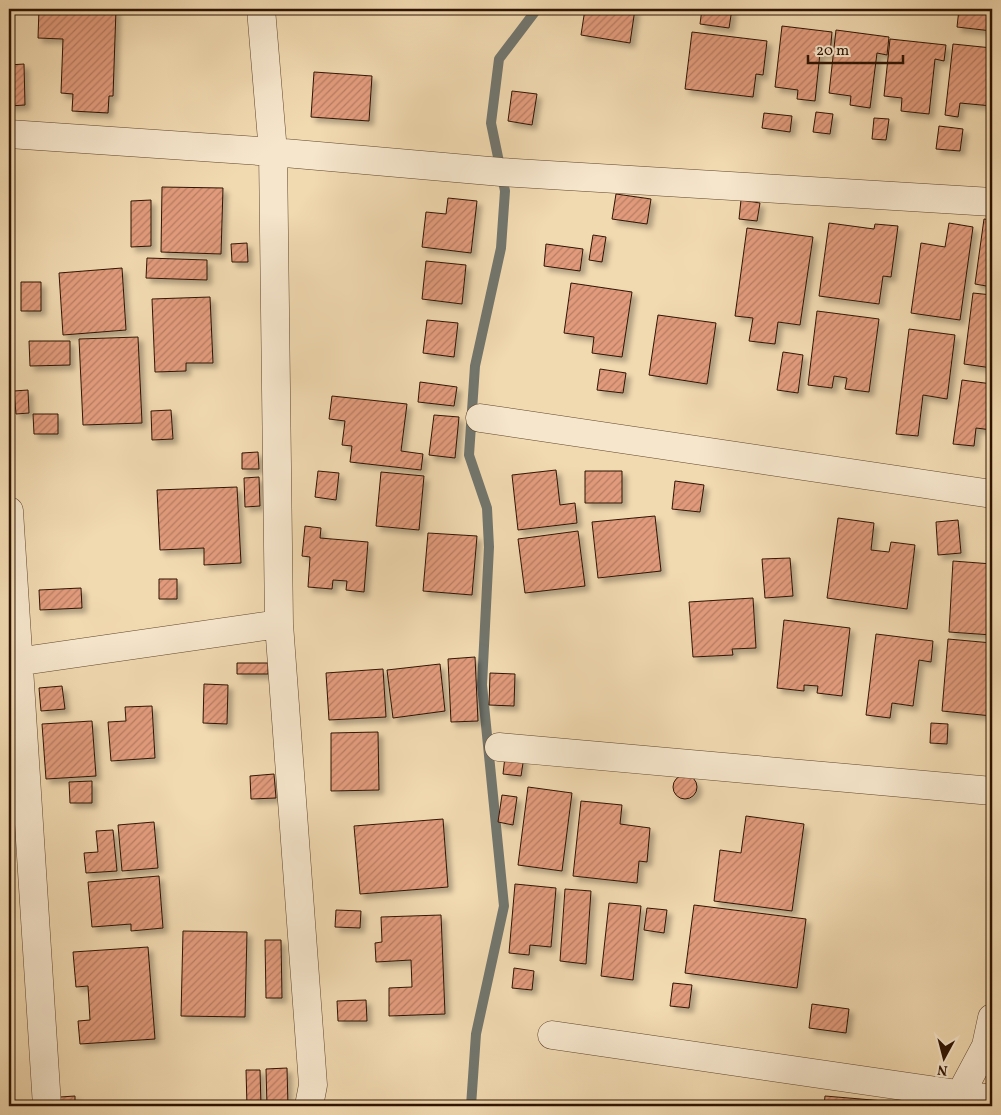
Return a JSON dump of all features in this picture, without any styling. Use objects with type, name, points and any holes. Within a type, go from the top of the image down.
[{"type":"street","points":[[261,9],[273,152],[279,624],[313,1085],[309,1106]]},
{"type":"street","points":[[9,134],[273,152],[501,172],[992,202]]},
{"type":"street","points":[[480,418],[992,494]]},
{"type":"street","points":[[9,511],[14,663],[47,1106]]},
{"type":"street","points":[[14,663],[279,624]]},
{"type":"street","points":[[499,747],[992,791]]},
{"type":"street","points":[[957,1100],[986,1046],[992,1018]]},
{"type":"street","points":[[552,1035],[957,1100],[992,1098]]},
{"type":"building","points":[[39,9],[116,9],[113,96],[109,96],[108,113],[72,111],[73,94],[61,93],[63,39],[38,38]]},
{"type":"building","points":[[585,9],[635,9],[630,43],[581,35]]},
{"type":"building","points":[[702,9],[732,9],[729,28],[700,24]]},
{"type":"building","points":[[959,9],[992,9],[992,31],[957,27]]},
{"type":"building","points":[[782,26],[832,32],[830,54],[820,53],[815,101],[797,99],[798,90],[775,87]]},
{"type":"building","points":[[836,30],[889,37],[887,55],[877,53],[870,108],[850,105],[851,96],[829,93]]},
{"type":"building","points":[[692,32],[767,41],[763,75],[756,74],[753,97],[685,89]]},
{"type":"building","points":[[890,39],[946,45],[944,61],[935,59],[929,114],[901,111],[902,98],[884,96]]},
{"type":"building","points":[[953,44],[992,48],[992,106],[960,103],[958,117],[945,115]]},
{"type":"building","points":[[24,64],[25,105],[9,106],[9,65]]},
{"type":"building","points":[[314,72],[372,76],[369,121],[311,117]]},
{"type":"building","points":[[512,91],[537,94],[532,125],[508,121]]},
{"type":"building","points":[[816,112],[833,114],[830,134],[813,132]]},
{"type":"building","points":[[764,113],[792,116],[790,132],[762,128]]},
{"type":"building","points":[[874,118],[889,119],[886,140],[872,139]]},
{"type":"building","points":[[939,126],[963,129],[960,151],[936,149]]},
{"type":"building","points":[[162,187],[223,188],[221,254],[161,252]]},
{"type":"building","points":[[616,194],[651,199],[647,224],[612,219]]},
{"type":"building","points":[[448,198],[477,201],[471,253],[422,247],[426,212],[446,214]]},
{"type":"building","points":[[151,200],[151,246],[131,247],[131,201]]},
{"type":"building","points":[[741,200],[760,203],[757,221],[739,219]]},
{"type":"building","points":[[984,219],[992,220],[992,287],[975,284]]},
{"type":"building","points":[[829,223],[874,229],[875,224],[898,226],[891,277],[883,276],[879,304],[819,296]]},
{"type":"building","points":[[949,223],[973,227],[960,320],[911,313],[921,243],[945,247]]},
{"type":"building","points":[[747,228],[813,237],[800,325],[778,322],[775,344],[749,341],[753,318],[735,316]]},
{"type":"building","points":[[593,235],[606,237],[602,262],[589,260]]},
{"type":"building","points":[[247,243],[248,262],[232,262],[231,244]]},
{"type":"building","points":[[546,244],[583,249],[580,271],[544,266]]},
{"type":"building","points":[[147,258],[207,260],[207,280],[146,278]]},
{"type":"building","points":[[426,261],[466,265],[462,304],[422,299]]},
{"type":"building","points":[[122,268],[126,330],[63,335],[59,273]]},
{"type":"building","points":[[21,282],[41,282],[41,311],[21,311]]},
{"type":"building","points":[[571,283],[632,292],[622,357],[592,353],[594,337],[564,333]]},
{"type":"building","points":[[973,293],[992,295],[992,368],[964,364]]},
{"type":"building","points":[[210,297],[213,363],[186,363],[186,371],[155,372],[152,299]]},
{"type":"building","points":[[817,311],[879,319],[869,392],[845,389],[847,378],[834,376],[832,388],[808,385]]},
{"type":"building","points":[[658,315],[716,323],[707,384],[649,375]]},
{"type":"building","points":[[427,320],[458,323],[454,357],[423,353]]},
{"type":"building","points":[[909,329],[955,335],[947,399],[923,395],[918,436],[896,434]]},
{"type":"building","points":[[138,337],[142,423],[83,425],[79,339]]},
{"type":"building","points":[[29,341],[70,341],[70,365],[30,366]]},
{"type":"building","points":[[783,352],[803,355],[798,393],[777,390]]},
{"type":"building","points":[[600,369],[626,373],[623,393],[597,390]]},
{"type":"building","points":[[962,380],[992,384],[992,430],[976,428],[974,446],[953,444]]},
{"type":"building","points":[[420,382],[457,387],[454,406],[418,402]]},
{"type":"building","points":[[28,390],[29,413],[16,414],[14,391]]},
{"type":"building","points":[[332,396],[407,404],[401,451],[423,454],[421,470],[350,462],[352,446],[342,445],[345,421],[329,419]]},
{"type":"building","points":[[171,410],[173,439],[152,440],[151,411]]},
{"type":"building","points":[[33,414],[58,414],[58,434],[34,434]]},
{"type":"building","points":[[434,415],[459,417],[455,458],[429,455]]},
{"type":"building","points":[[258,452],[259,469],[242,469],[242,453]]},
{"type":"building","points":[[556,470],[560,505],[575,503],[577,523],[518,530],[512,475]]},
{"type":"building","points":[[318,471],[339,473],[336,500],[315,497]]},
{"type":"building","points":[[585,471],[622,471],[622,503],[585,503]]},
{"type":"building","points":[[381,472],[424,476],[419,530],[376,526]]},
{"type":"building","points":[[259,477],[260,506],[245,507],[244,478]]},
{"type":"building","points":[[675,481],[704,485],[700,512],[672,509]]},
{"type":"building","points":[[237,487],[241,563],[204,565],[204,548],[160,550],[157,490]]},
{"type":"building","points":[[655,516],[661,571],[598,578],[592,522]]},
{"type":"building","points":[[838,518],[874,523],[871,550],[889,552],[891,542],[915,545],[907,609],[827,598]]},
{"type":"building","points":[[958,520],[961,553],[938,555],[936,522]]},
{"type":"building","points":[[305,526],[321,528],[320,538],[368,542],[364,592],[346,590],[347,581],[333,580],[332,589],[308,587],[310,557],[302,556]]},
{"type":"building","points":[[578,531],[585,586],[525,593],[518,539]]},
{"type":"building","points":[[428,533],[477,536],[472,595],[423,591]]},
{"type":"building","points":[[790,558],[793,596],[765,598],[762,559]]},
{"type":"building","points":[[953,561],[992,564],[992,635],[949,632]]},
{"type":"building","points":[[159,579],[177,579],[177,599],[159,599]]},
{"type":"building","points":[[81,588],[82,608],[40,610],[39,590]]},
{"type":"building","points":[[753,598],[756,648],[732,649],[733,655],[693,657],[689,602]]},
{"type":"building","points":[[784,620],[850,628],[842,696],[817,693],[818,686],[804,685],[804,691],[777,688]]},
{"type":"building","points":[[876,634],[933,641],[931,662],[919,660],[913,706],[892,703],[890,718],[866,715]]},
{"type":"building","points":[[948,639],[992,643],[992,716],[942,711]]},
{"type":"building","points":[[475,657],[478,721],[451,722],[448,659]]},
{"type":"building","points":[[237,663],[268,663],[268,674],[237,674]]},
{"type":"building","points":[[440,664],[445,711],[393,718],[387,670]]},
{"type":"building","points":[[383,669],[386,717],[329,720],[326,673]]},
{"type":"building","points":[[490,673],[515,674],[514,706],[489,705]]},
{"type":"building","points":[[204,684],[228,685],[227,724],[203,723]]},
{"type":"building","points":[[62,686],[65,709],[41,711],[39,688]]},
{"type":"building","points":[[152,706],[155,758],[111,761],[108,722],[126,721],[125,707]]},
{"type":"building","points":[[92,721],[96,776],[46,779],[42,724]]},
{"type":"building","points":[[931,723],[948,724],[947,744],[930,743]]},
{"type":"building","points":[[378,732],[379,790],[331,791],[331,733]]},
{"type":"building","points":[[506,748],[525,750],[521,776],[503,774]]},
{"type":"building","points":[[274,774],[276,798],[251,799],[250,776]]},
{"type":"building","points":[[685,775],[694,778],[697,787],[694,796],[685,799],[676,796],[673,787],[676,778]]},
{"type":"building","points":[[92,781],[92,803],[70,803],[69,782]]},
{"type":"building","points":[[528,787],[572,793],[562,871],[518,865]]},
{"type":"building","points":[[502,795],[517,797],[513,825],[498,822]]},
{"type":"building","points":[[581,801],[622,805],[620,824],[650,828],[647,862],[639,861],[637,883],[573,876]]},
{"type":"building","points":[[746,816],[804,824],[792,911],[714,901],[720,850],[741,853]]},
{"type":"building","points":[[443,819],[448,887],[360,894],[354,826]]},
{"type":"building","points":[[154,822],[158,868],[122,871],[118,825]]},
{"type":"building","points":[[113,830],[117,871],[86,873],[84,853],[98,852],[96,831]]},
{"type":"building","points":[[159,876],[163,928],[131,931],[131,924],[92,927],[88,882]]},
{"type":"building","points":[[515,884],[556,888],[551,947],[530,945],[529,955],[509,953]]},
{"type":"building","points":[[565,889],[591,891],[586,964],[560,961]]},
{"type":"building","points":[[609,903],[641,906],[633,980],[601,976]]},
{"type":"building","points":[[694,905],[806,919],[797,988],[685,973]]},
{"type":"building","points":[[647,908],[667,910],[664,933],[644,930]]},
{"type":"building","points":[[336,910],[361,911],[360,928],[335,927]]},
{"type":"building","points":[[441,915],[445,1014],[389,1016],[389,988],[412,987],[411,960],[376,962],[375,943],[382,942],[381,917]]},
{"type":"building","points":[[183,931],[247,932],[245,1017],[181,1016]]},
{"type":"building","points":[[265,940],[281,940],[282,998],[266,998]]},
{"type":"building","points":[[148,947],[155,1039],[80,1044],[78,1021],[90,1020],[88,986],[76,987],[73,952]]},
{"type":"building","points":[[514,968],[534,971],[532,990],[512,988]]},
{"type":"building","points":[[673,983],[692,985],[689,1008],[670,1006]]},
{"type":"building","points":[[366,1000],[367,1021],[338,1021],[337,1001]]},
{"type":"building","points":[[812,1004],[849,1009],[846,1033],[809,1028]]},
{"type":"building","points":[[287,1068],[288,1106],[267,1106],[266,1069]]},
{"type":"building","points":[[246,1070],[260,1070],[261,1106],[247,1106]]},
{"type":"building","points":[[75,1096],[75,1106],[60,1106],[60,1097]]},
{"type":"building","points":[[825,1096],[884,1101],[883,1106],[824,1106]]},
{"type":"waterway","points":[[471,1106],[476,1034],[504,906],[482,685],[489,547],[487,508],[469,455],[475,366],[501,248],[505,191],[491,123],[499,59],[537,9]]}]
